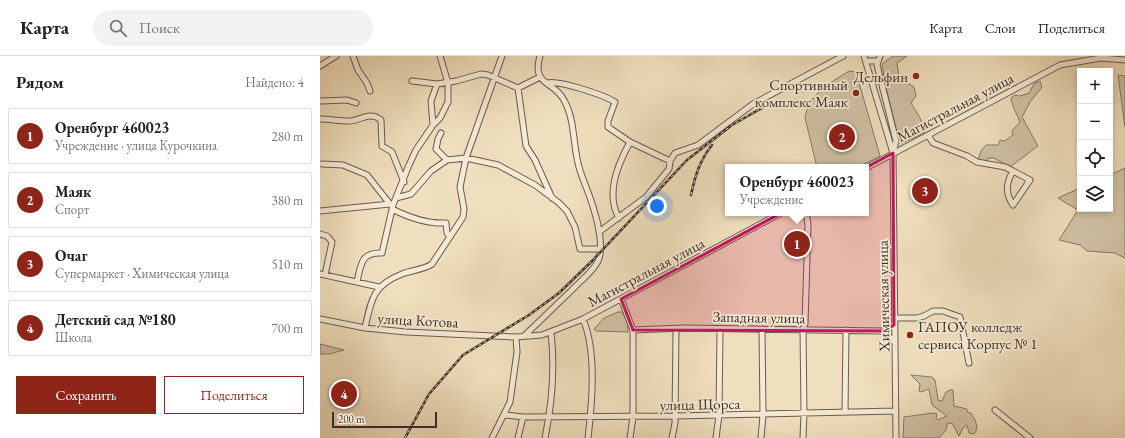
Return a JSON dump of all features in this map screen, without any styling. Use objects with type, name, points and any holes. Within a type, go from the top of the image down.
[{"type":"street","points":[[320,66],[336,56]]},
{"type":"street","points":[[353,56],[358,70],[367,83],[370,91]]},
{"type":"street","points":[[357,282],[360,265],[364,257],[372,252],[382,253],[392,206],[404,182],[416,150],[432,125],[440,118],[448,102],[448,83],[440,56]]},
{"type":"street","points":[[365,328],[371,299],[379,287],[403,274],[427,267],[432,264],[464,213],[460,187],[466,158],[502,56]]},
{"type":"street","points":[[524,336],[588,274],[598,260],[600,249],[599,232],[594,209],[578,166],[570,119],[565,101],[540,77],[537,68],[540,56]]},
{"type":"street","points":[[599,232],[646,197],[669,170],[670,161],[675,153],[698,145],[752,104],[843,56]]},
{"type":"street","points":[[865,58],[879,58]]},
{"type":"street","name":"Химическая улица","points":[[865,58],[893,153]]},
{"type":"street","name":"Химическая улица","points":[[879,58],[881,85],[896,141],[893,153],[896,438]]},
{"type":"street","name":"Магистральная улица","points":[[869,166],[1060,65],[1101,58],[1125,60]]},
{"type":"street","points":[[412,81],[437,84],[448,83],[481,74],[518,88],[540,77]]},
{"type":"street","points":[[547,83],[556,82],[577,87],[615,102],[608,121],[608,127],[630,142],[670,161]]},
{"type":"street","points":[[432,125],[432,101],[437,84]]},
{"type":"street","points":[[518,88],[526,146],[538,166],[552,198]]},
{"type":"street","points":[[320,101],[347,100],[356,103]]},
{"type":"street","points":[[320,119],[350,122],[361,116],[377,117],[381,120],[382,146],[392,152],[404,182]]},
{"type":"street","points":[[441,134],[438,139],[436,150],[446,160]]},
{"type":"street","points":[[928,134],[933,143],[967,156],[977,162],[1005,167],[1013,171],[1030,180],[1012,205],[1008,198],[1006,187],[1013,171]]},
{"type":"street","points":[[619,218],[614,202],[614,187],[620,160],[630,142]]},
{"type":"street","points":[[396,198],[411,194],[431,171],[446,160],[466,158],[498,165],[535,185],[567,211],[575,227],[580,249],[600,249]]},
{"type":"street","points":[[322,164],[343,165],[367,175],[392,206],[402,214],[438,223],[446,223],[447,233],[450,237]]},
{"type":"street","points":[[320,211],[392,206]]},
{"type":"street","name":"Магистральная улица","points":[[516,337],[551,332],[583,319],[775,216]]},
{"type":"street","points":[[803,438],[803,330],[805,324],[808,224],[807,216]]},
{"type":"street","points":[[320,234],[327,236],[332,242],[322,274],[379,287]]},
{"type":"street","points":[[620,299],[633,330],[633,417],[630,438]]},
{"type":"street","points":[[894,318],[917,318],[933,311],[942,311],[960,317],[969,363]]},
{"type":"street","name":"улица Котова","points":[[320,319],[365,328],[516,337]]},
{"type":"street","points":[[583,319],[591,348],[591,416],[588,438]]},
{"type":"street","points":[[894,325],[884,331],[895,343]]},
{"type":"street","points":[[716,438],[719,415],[720,329]]},
{"type":"street","points":[[761,438],[763,415],[762,329]]},
{"type":"street","name":"Западная улица","points":[[633,330],[762,329],[884,331]]},
{"type":"street","points":[[672,438],[675,416],[676,330]]},
{"type":"street","points":[[845,412],[846,330]]},
{"type":"street","points":[[545,438],[549,416],[553,360],[551,332]]},
{"type":"street","points":[[492,438],[505,415],[510,402],[517,352],[516,337]]},
{"type":"street","points":[[995,410],[1030,438]]},
{"type":"street","name":"улица Щорса","points":[[505,415],[523,417],[633,417],[896,411]]},
{"type":"street","points":[[518,438],[523,417]]},
{"type":"highlighted area","points":[[893,153],[894,325],[884,331],[633,330],[621,299]]},
{"type":"shaded area","points":[[893,56],[907,56],[897,63],[899,77],[914,87],[916,96],[911,103],[920,118],[924,129],[924,133],[900,144],[885,83],[882,64]]},
{"type":"shaded area","points":[[849,71],[856,72],[880,156],[864,164],[816,164],[805,118],[807,109],[815,96],[827,85]]},
{"type":"shaded area","points":[[1118,75],[1125,76],[1125,127]]},
{"type":"shaded area","points":[[1040,81],[1042,87],[1030,102],[1022,117],[1038,146],[1010,167],[994,158],[988,158],[987,163],[978,160],[981,151],[986,145],[998,145],[1000,140],[1005,141],[1013,135],[1012,131],[1020,122],[1013,107],[1011,98],[1015,95],[1020,96],[1029,93],[1034,84]]},
{"type":"shaded area","points":[[1125,168],[1125,258],[1115,253],[1087,251],[1080,245],[1059,240],[1077,212],[1113,212],[1113,174]]},
{"type":"shaded area","points":[[1077,189],[1077,209],[1058,198]]},
{"type":"shaded area","points":[[618,312],[622,312],[627,321],[628,332],[596,331],[594,329],[604,318]]},
{"type":"shaded area","points":[[320,344],[344,350],[330,354],[320,354]]},
{"type":"shaded area","points":[[911,375],[932,377],[935,380],[938,400],[942,401],[946,392],[953,390],[954,406],[967,409],[967,412],[971,413],[975,421],[977,429],[974,434],[969,433],[967,425],[963,428],[959,436],[952,423],[947,424],[946,430],[939,438],[903,438],[904,417],[933,413],[937,414],[936,418],[938,420],[947,416],[932,405],[929,389],[921,392],[919,391],[920,384]]},
{"type":"railway","points":[[405,438],[429,394],[463,355],[529,315],[559,293],[592,261],[687,160],[732,125],[767,105]]},
{"type":"railway","points":[[691,195],[698,168],[712,145]]},
{"type":"place","name":"Дельфин","points":[[916,76]]},
{"type":"place","name":"Спортивный комплекс Маяк","points":[[856,93]]},
{"type":"place","name":"Маяк","points":[[842,137]]},
{"type":"place","name":"Очаг","points":[[925,191]]},
{"type":"place","name":"Оренбург 460023","points":[[797,244]]},
{"type":"place","name":"ГАПОУ колледж сервиса Корпус № 1","points":[[910,335]]},
{"type":"place","name":"Детский сад №180","points":[[344,394]]}]
